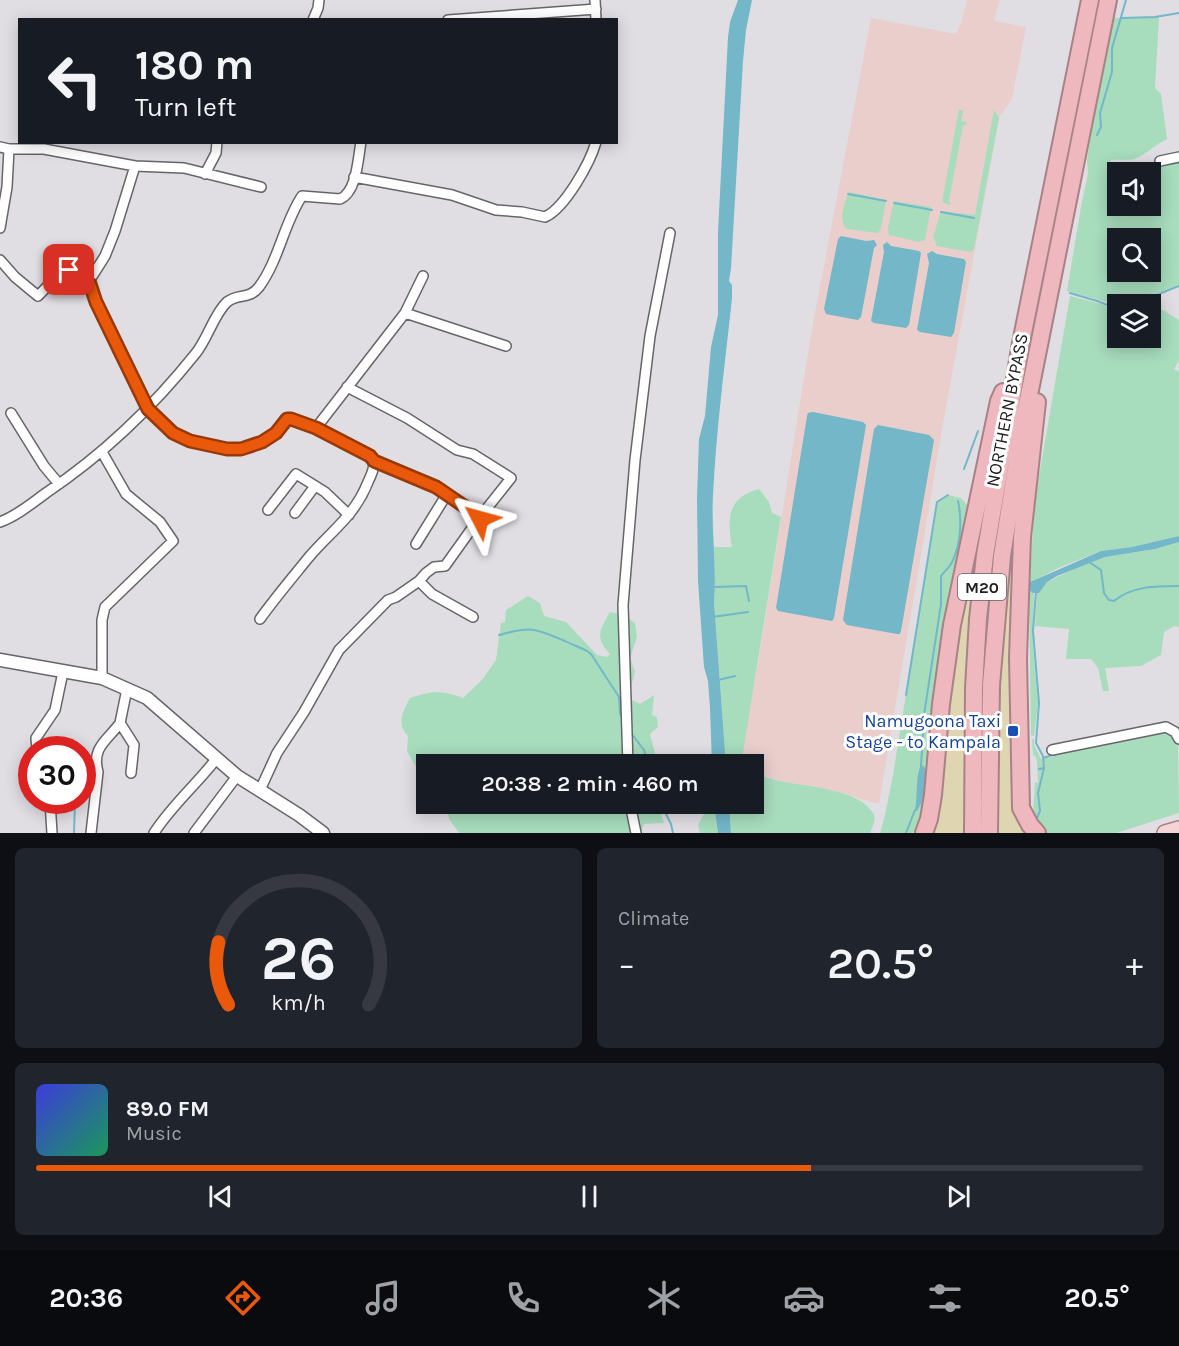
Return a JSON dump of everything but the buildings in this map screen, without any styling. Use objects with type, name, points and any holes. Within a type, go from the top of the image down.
[{"type":"highway","name":"NORTHERN BYPASS","points":[[974,833],[974,688],[978,619],[986,555],[1022,343],[1090,0]]},
{"type":"highway","name":"NORTHERN BYPASS","points":[[989,833],[991,686],[1002,556],[1016,466],[1108,0]]},
{"type":"highway","points":[[924,833],[933,795],[941,704],[952,626],[999,401],[1022,343]]},
{"type":"highway","points":[[1037,833],[1021,808],[1018,658],[1022,537],[1035,429],[1039,350]]},
{"type":"main road","points":[[1165,833],[1179,829]]},
{"type":"street","points":[[314,18],[319,0]]},
{"type":"street","points":[[466,18],[595,4]]},
{"type":"street","points":[[205,174],[216,153],[217,144]]},
{"type":"street","points":[[0,522],[59,484],[102,452],[148,409],[198,351],[228,301],[247,297],[260,286],[302,196],[340,199],[346,196],[354,177],[361,144]]},
{"type":"street","points":[[354,177],[452,195],[496,210],[522,212],[545,218],[557,208],[574,186],[595,144]]},
{"type":"street","points":[[0,228],[7,187],[4,148],[44,149],[135,166],[184,168],[261,187]]},
{"type":"street","points":[[1160,161],[1179,158]]},
{"type":"street","points":[[135,166],[115,231],[90,284],[96,302],[148,409],[173,433],[190,441],[227,449],[241,449],[262,442],[276,433],[287,419],[291,419],[316,428],[370,456],[374,461],[447,494],[480,517]]},
{"type":"street","points":[[627,754],[623,605],[630,516],[650,336],[670,234]]},
{"type":"street","points":[[0,260],[15,277],[38,296],[64,269],[90,284]]},
{"type":"street","points":[[316,428],[405,313],[423,276]]},
{"type":"street","points":[[405,313],[506,346]]},
{"type":"street","points":[[260,790],[277,753],[304,712],[339,650],[388,600],[419,581],[434,567],[445,566],[511,478],[473,454],[457,450],[406,418],[346,387]]},
{"type":"street","points":[[11,413],[44,466],[59,484]]},
{"type":"street","points":[[102,452],[126,494],[160,522],[174,541],[105,607],[102,620],[102,678]]},
{"type":"street","points":[[260,619],[307,560],[359,502],[374,468],[374,461]]},
{"type":"street","points":[[268,510],[296,474],[315,486],[349,515]]},
{"type":"street","points":[[296,513],[315,486]]},
{"type":"street","points":[[416,544],[447,494]]},
{"type":"street","points":[[419,581],[432,594],[473,617]]},
{"type":"street","points":[[0,660],[102,678],[147,698],[237,776],[322,833]]},
{"type":"street","points":[[37,736],[55,711],[63,672]]},
{"type":"street","points":[[91,833],[98,753],[103,741],[114,732],[120,723],[127,689]]},
{"type":"street","points":[[120,723],[135,745],[130,773]]},
{"type":"street","points":[[1052,750],[1166,727],[1175,732],[1179,739]]},
{"type":"street","points":[[154,833],[175,803],[201,778],[217,758]]},
{"type":"street","points":[[194,833],[237,776]]},
{"type":"street","points":[[50,814],[51,833]]},
{"type":"street","points":[[632,814],[636,833]]},
{"type":"shaded area","points":[[967,0],[1000,0],[994,21],[1026,27],[1012,99],[999,118],[943,424],[879,804],[830,790],[778,781],[764,775],[764,754],[742,754],[811,334],[871,18],[956,34]]},
{"type":"green space","points":[[1095,0],[1103,0],[1045,288],[1039,288]]},
{"type":"green space","points":[[1113,17],[1124,19],[1159,17],[1155,88],[1161,94],[1167,139],[1136,158],[1107,162],[1107,216],[1161,216],[1161,164],[1179,161],[1179,285],[1155,294],[1107,294],[1107,303],[1067,291],[1088,173],[1087,160]]},
{"type":"green space","points":[[959,109],[963,111],[961,121],[967,122],[963,125],[949,205],[942,202]]},
{"type":"green space","points":[[994,110],[999,118],[974,249],[970,252],[937,246],[933,237],[941,211],[975,215]]},
{"type":"green space","points":[[849,192],[886,200],[878,233],[847,229],[844,226],[842,216]]},
{"type":"green space","points":[[894,201],[931,207],[925,240],[919,242],[889,235],[888,228]]},
{"type":"green space","points":[[1070,296],[1107,307],[1107,348],[1161,348],[1161,309],[1179,320],[1179,360],[1174,369],[1179,372],[1179,536],[1132,547],[1101,551],[1058,568],[1030,583],[1034,505]]},
{"type":"green space","points":[[759,489],[769,502],[772,513],[781,517],[743,754],[725,754],[714,601],[714,547],[732,547],[730,518],[732,511],[735,504],[748,493]]},
{"type":"green space","points":[[948,495],[961,498],[967,505],[967,509],[939,652],[934,686],[935,702],[926,735],[930,757],[927,807],[913,833],[880,833],[893,775],[937,502]]},
{"type":"green space","points":[[1179,542],[1179,627],[1174,626],[1164,632],[1161,655],[1141,666],[1105,668],[1109,691],[1103,691],[1098,668],[1091,659],[1066,659],[1069,629],[1035,626],[1037,593],[1047,582],[1105,557],[1155,549]]},
{"type":"green space","points":[[1029,590],[1034,593],[1033,645],[1038,702],[1034,736],[1031,735]]},
{"type":"green space","points":[[528,596],[540,603],[544,616],[566,622],[597,655],[607,657],[610,654],[602,643],[600,633],[610,612],[623,615],[635,623],[637,637],[630,658],[635,672],[630,690],[632,700],[640,704],[654,695],[652,715],[657,717],[658,727],[650,734],[655,754],[416,754],[416,767],[407,751],[408,736],[402,727],[403,713],[410,698],[436,692],[463,698],[482,680],[496,660],[501,623],[505,622],[506,610]]},
{"type":"green space","points":[[1156,730],[1171,732],[1178,741],[1179,813],[1116,833],[1045,833],[1043,831],[1033,814],[1035,782],[1038,783],[1037,761],[1035,755],[1033,756],[1032,739],[1034,739],[1034,745],[1041,759],[1053,757],[1053,752]]},
{"type":"green space","points":[[764,776],[845,794],[867,806],[874,815],[870,833],[731,833],[730,814],[764,814]]},
{"type":"green space","points":[[448,814],[661,814],[664,823],[644,824],[641,833],[459,833]]},
{"type":"green space","points":[[704,814],[715,814],[718,833],[700,833],[698,825]]},
{"type":"sand","points":[[1020,469],[1015,675],[1010,703],[1009,737],[1018,799],[1033,833],[996,833],[995,750],[1003,602]]},
{"type":"sand","points":[[967,575],[978,576],[965,833],[931,833],[942,740]]},
{"type":"water","points":[[738,0],[752,0],[743,61],[729,281],[732,285],[732,298],[718,422],[713,496],[714,602],[725,754],[712,754],[708,681],[704,667],[698,581],[697,497],[699,439],[705,416],[711,347],[718,315],[718,232],[730,22]]},
{"type":"water","points":[[841,236],[866,241],[874,240],[877,245],[874,248],[861,317],[858,320],[826,314],[824,309],[838,239]]},
{"type":"water","points":[[887,242],[891,246],[921,253],[909,325],[906,328],[871,321],[884,252],[883,245]]},
{"type":"water","points":[[932,251],[964,259],[966,262],[954,333],[951,337],[917,330],[929,263],[927,254]]},
{"type":"water","points":[[808,413],[863,422],[866,425],[832,621],[778,611],[776,608],[807,416]]},
{"type":"water","points":[[878,425],[929,435],[934,440],[900,634],[847,625],[843,620],[874,429]]},
{"type":"water","points":[[1179,536],[1179,542],[1155,549],[1105,557],[1057,576],[1047,582],[1039,593],[1033,593],[1028,589],[1028,583],[1101,551],[1132,547]]},
{"type":"water","points":[[921,764],[925,768],[925,796],[917,811],[915,810],[917,781]]},
{"type":"water","points":[[715,814],[730,814],[731,833],[718,833]]},
{"type":"waterway","points":[[1069,153],[1099,0]]},
{"type":"waterway","points":[[1097,135],[1101,127],[1100,113],[1112,72],[1112,48],[1126,0]]},
{"type":"waterway","points":[[1122,18],[1155,17],[1179,13]]},
{"type":"waterway","points":[[848,194],[886,201]]},
{"type":"waterway","points":[[894,203],[932,210]]},
{"type":"waterway","points":[[941,212],[974,218]]},
{"type":"waterway","points":[[1159,294],[1179,286]]},
{"type":"waterway","points":[[1070,293],[1107,305]]},
{"type":"waterway","points":[[964,469],[978,431]]},
{"type":"waterway","points":[[906,695],[937,502],[948,495]]},
{"type":"waterway","points":[[921,766],[924,715],[941,604],[941,576],[952,562],[958,546],[960,523],[958,501]]},
{"type":"waterway","points":[[1089,562],[1101,570],[1104,593],[1109,600],[1114,601],[1128,592],[1144,588],[1178,586]]},
{"type":"waterway","points":[[714,587],[746,586],[749,601]]},
{"type":"waterway","points":[[1036,592],[1033,631],[1039,703],[1036,743],[1043,756],[1044,768],[1039,769]]},
{"type":"waterway","points":[[712,617],[748,612]]},
{"type":"waterway","points":[[499,635],[519,630],[533,630],[547,633],[587,651],[619,697],[623,720]]},
{"type":"waterway","points":[[718,680],[735,676]]},
{"type":"waterway","points":[[631,733],[645,754]]},
{"type":"waterway","points":[[1043,758],[1059,753]]},
{"type":"waterway","points":[[1037,818],[1040,811],[1038,793],[1044,768]]},
{"type":"waterway","points":[[906,833],[915,810]]},
{"type":"waterway","points":[[74,833],[75,814]]},
{"type":"waterway","points":[[666,814],[673,833]]},
{"type":"place","name":"Namugoona Taxi Stage - to Kampala","points":[[1013,731]]},
{"type":"route","points":[[69,270],[90,284],[96,302],[148,409],[173,433],[190,441],[227,449],[241,449],[262,442],[276,433],[287,419],[291,419],[316,428],[370,456],[374,461],[436,487],[480,519]]}]
